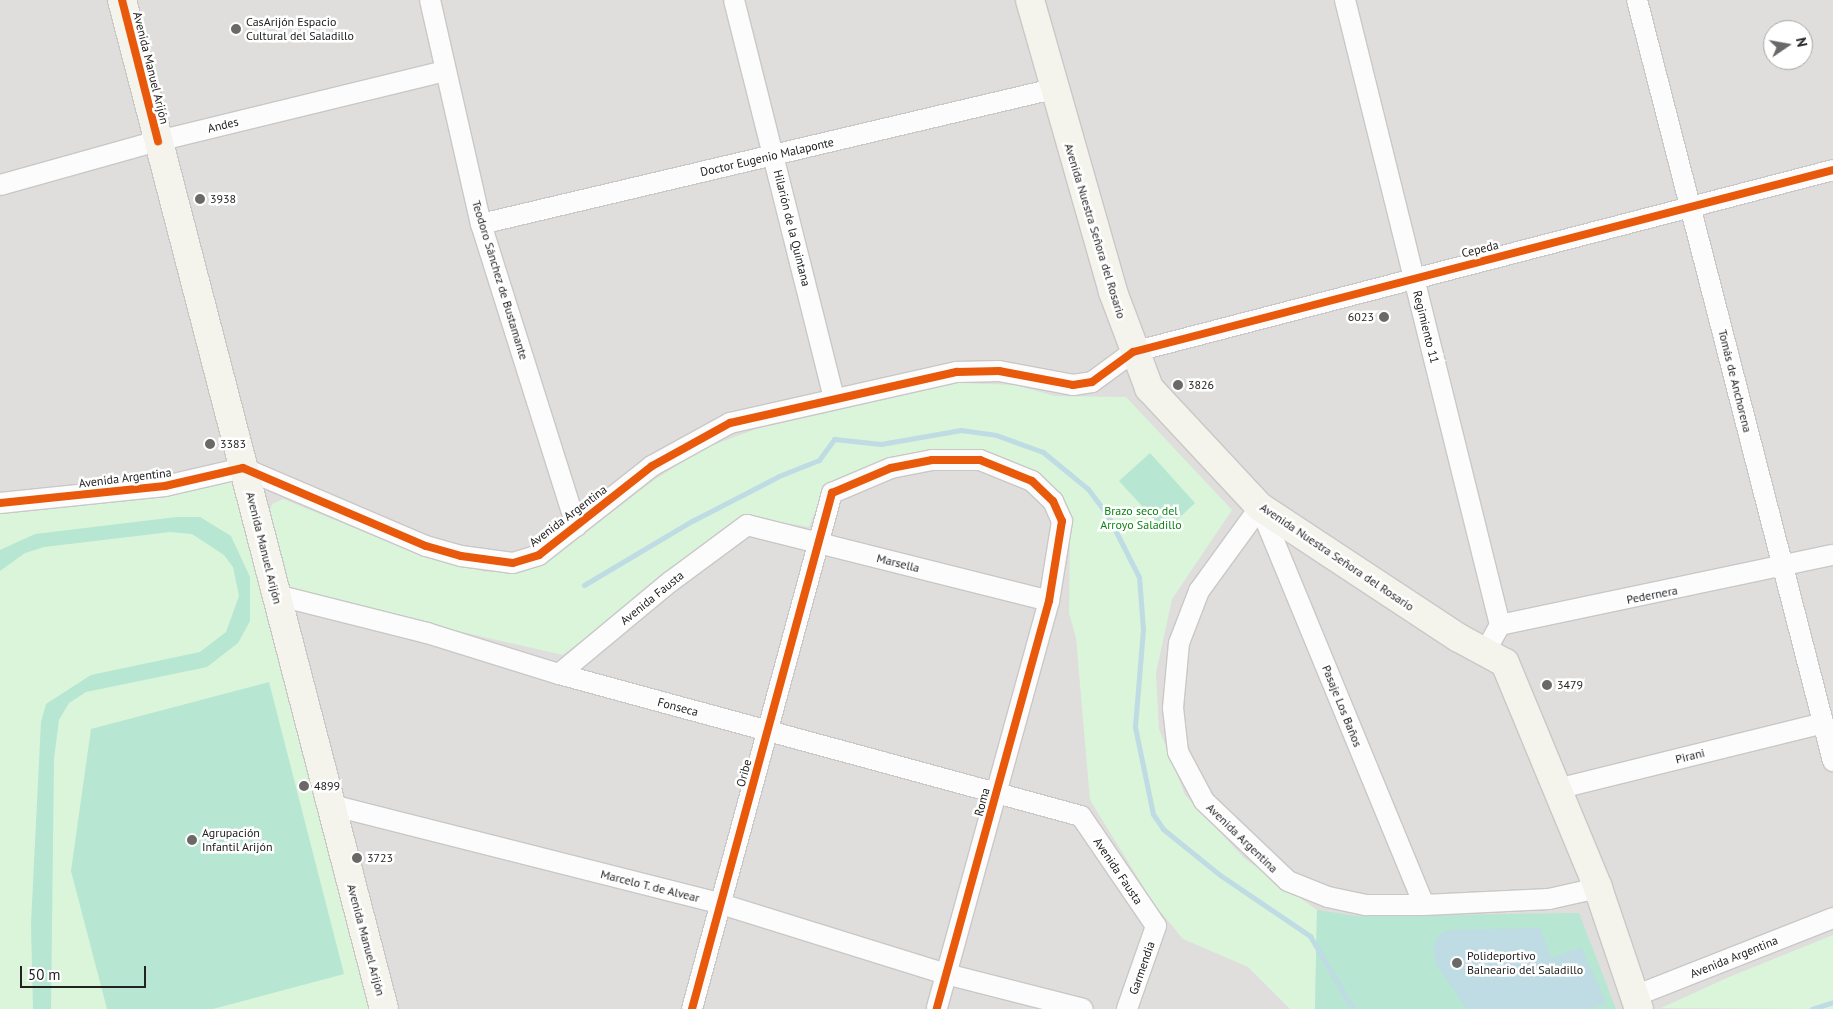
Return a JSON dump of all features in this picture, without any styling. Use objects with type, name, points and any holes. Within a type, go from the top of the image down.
[{"type":"street","name":"Avenida Manuel Arijón","points":[[122,0],[384,1009]]},
{"type":"street","name":"Teodoro Sánchez de Bustamante","points":[[430,0],[481,224],[576,526]]},
{"type":"street","name":"Hilarión de la Quintana","points":[[734,0],[834,398]]},
{"type":"street","name":"Avenida Nuestra Señora del Rosario","points":[[1030,0],[1053,90],[1133,352],[1150,388],[1260,507],[1505,663],[1598,888],[1637,1003]]},
{"type":"street","name":"Regimiento 11","points":[[1345,0],[1500,625]]},
{"type":"street","name":"Tomás de Anchorena","points":[[1638,0],[1833,761]]},
{"type":"street","name":"Andes","points":[[0,185],[158,141],[446,71]]},
{"type":"street","name":"Doctor Eugenio Malaponte","points":[[481,224],[1053,90]]},
{"type":"street","name":"Cepeda","points":[[1133,352],[1833,170]]},
{"type":"street","name":"Avenida Argentina","points":[[0,503],[165,486],[243,468],[426,546],[489,562],[512,563],[539,555],[652,466],[693,441],[730,424],[834,398],[957,372],[1000,371],[1079,384],[1092,382],[1133,352]]},
{"type":"street","points":[[818,543],[832,493],[892,468],[932,460],[980,460],[1032,481],[1053,500],[1062,521],[1049,600]]},
{"type":"street","name":"Avenida Argentina","points":[[1260,507],[1199,591],[1179,643],[1173,708],[1178,752],[1204,801],[1288,881],[1328,897],[1366,905],[1424,905],[1549,899],[1598,888]]},
{"type":"street","name":"Pasaje Los Baños","points":[[1260,507],[1424,905]]},
{"type":"street","name":"Marsella","points":[[747,525],[1049,600]]},
{"type":"street","name":"Avenida Fausta","points":[[559,674],[670,582],[747,525]]},
{"type":"street","name":"Oribe","points":[[692,1009],[818,543]]},
{"type":"street","name":"Pedernera","points":[[1500,625],[1783,568],[1833,555]]},
{"type":"street","name":"Fonseca","points":[[276,595],[427,633],[559,674],[1081,816]]},
{"type":"street","name":"Roma","points":[[937,1009],[1049,600]]},
{"type":"street","points":[[1485,652],[1500,625]]},
{"type":"street","name":"Pirani","points":[[1557,789],[1823,723]]},
{"type":"street","name":"Marcelo T. de Alvear","points":[[331,805],[721,904],[946,974],[1083,1009]]},
{"type":"street","name":"Avenida Fausta","points":[[1081,816],[1156,926]]},
{"type":"street","name":"Avenida Argentina","points":[[1637,1003],[1833,918]]},
{"type":"street","name":"Garmendia","points":[[1128,1009],[1156,926]]},
{"type":"shaded area","points":[[0,0],[1833,0],[1833,1009],[0,1009]]},
{"type":"green space","name":"Brazo seco del Arroyo Saladillo","points":[[958,383],[1015,385],[1055,396],[1126,397],[1232,510],[1172,599],[1156,673],[1159,729],[1185,795],[1244,858],[1317,910],[1315,1009],[1290,1009],[1248,967],[1183,939],[1154,904],[1090,800],[1076,638],[1069,613],[1070,530],[1060,499],[980,452],[825,486],[809,527],[744,516],[563,655],[287,592],[268,516],[272,504],[283,499],[411,551],[485,572],[523,571],[549,561],[654,480],[705,448],[756,429]]},
{"type":"green space","points":[[1150,453],[1195,503],[1165,531],[1119,481]]},
{"type":"green space","points":[[243,468],[384,1009],[0,1009],[0,503]]},
{"type":"green space","points":[[177,517],[200,517],[231,536],[250,577],[250,621],[238,643],[207,667],[86,692],[69,703],[59,720],[54,759],[51,1009],[33,1009],[31,924],[41,722],[46,704],[91,675],[200,652],[226,632],[239,596],[233,567],[224,555],[192,534],[170,532],[44,547],[25,553],[0,571],[0,550],[35,534]]},
{"type":"green space","name":"Agrupación Infantil Arijón","points":[[269,682],[344,974],[213,1009],[107,1009],[71,871],[91,729]]},
{"type":"green space","name":"Polideportivo Balneario del Saladillo","points":[[1317,910],[1357,916],[1579,913],[1616,1009],[1315,1009]]},
{"type":"green space","points":[[1833,935],[1833,1009],[1661,1008],[1729,977]]},
{"type":"water","points":[[1540,928],[1551,958],[1581,947],[1606,1003],[1590,1009],[1467,1009],[1437,966],[1433,948],[1438,936],[1448,930]]},
{"type":"waterway","points":[[584,585],[692,521],[779,476],[819,460],[834,439],[881,444],[961,430],[996,435],[1043,452],[1088,489],[1108,516],[1139,577],[1143,629],[1135,727],[1153,814],[1163,829],[1220,875],[1310,936],[1353,1009]]},
{"type":"waterway","points":[[1812,1009],[1833,1002]]},
{"type":"cycle path","points":[[122,0],[158,141]]},
{"type":"cycle path","points":[[0,503],[165,486],[243,468],[426,546],[461,556],[513,563],[539,555],[652,466],[730,423],[957,372],[999,371],[1073,385],[1092,382],[1133,352],[1833,170]]},
{"type":"cycle path","points":[[692,1009],[832,493],[891,468],[932,460],[980,460],[1032,481],[1053,501],[1062,521],[1049,601],[937,1009]]},
{"type":"place","name":"CasArijón Espacio Cultural del Saladillo","points":[[236,29]]},
{"type":"place","name":"3938","points":[[200,199]]},
{"type":"place","name":"6023","points":[[1384,317]]},
{"type":"place","name":"3826","points":[[1178,385]]},
{"type":"place","name":"3383","points":[[210,444]]},
{"type":"place","name":"3479","points":[[1547,685]]},
{"type":"place","name":"4899","points":[[304,786]]},
{"type":"place","name":"Agrupación Infantil Arijón","points":[[192,840]]},
{"type":"place","name":"3723","points":[[357,858]]},
{"type":"place","name":"Polideportivo Balneario del Saladillo","points":[[1457,963]]}]
